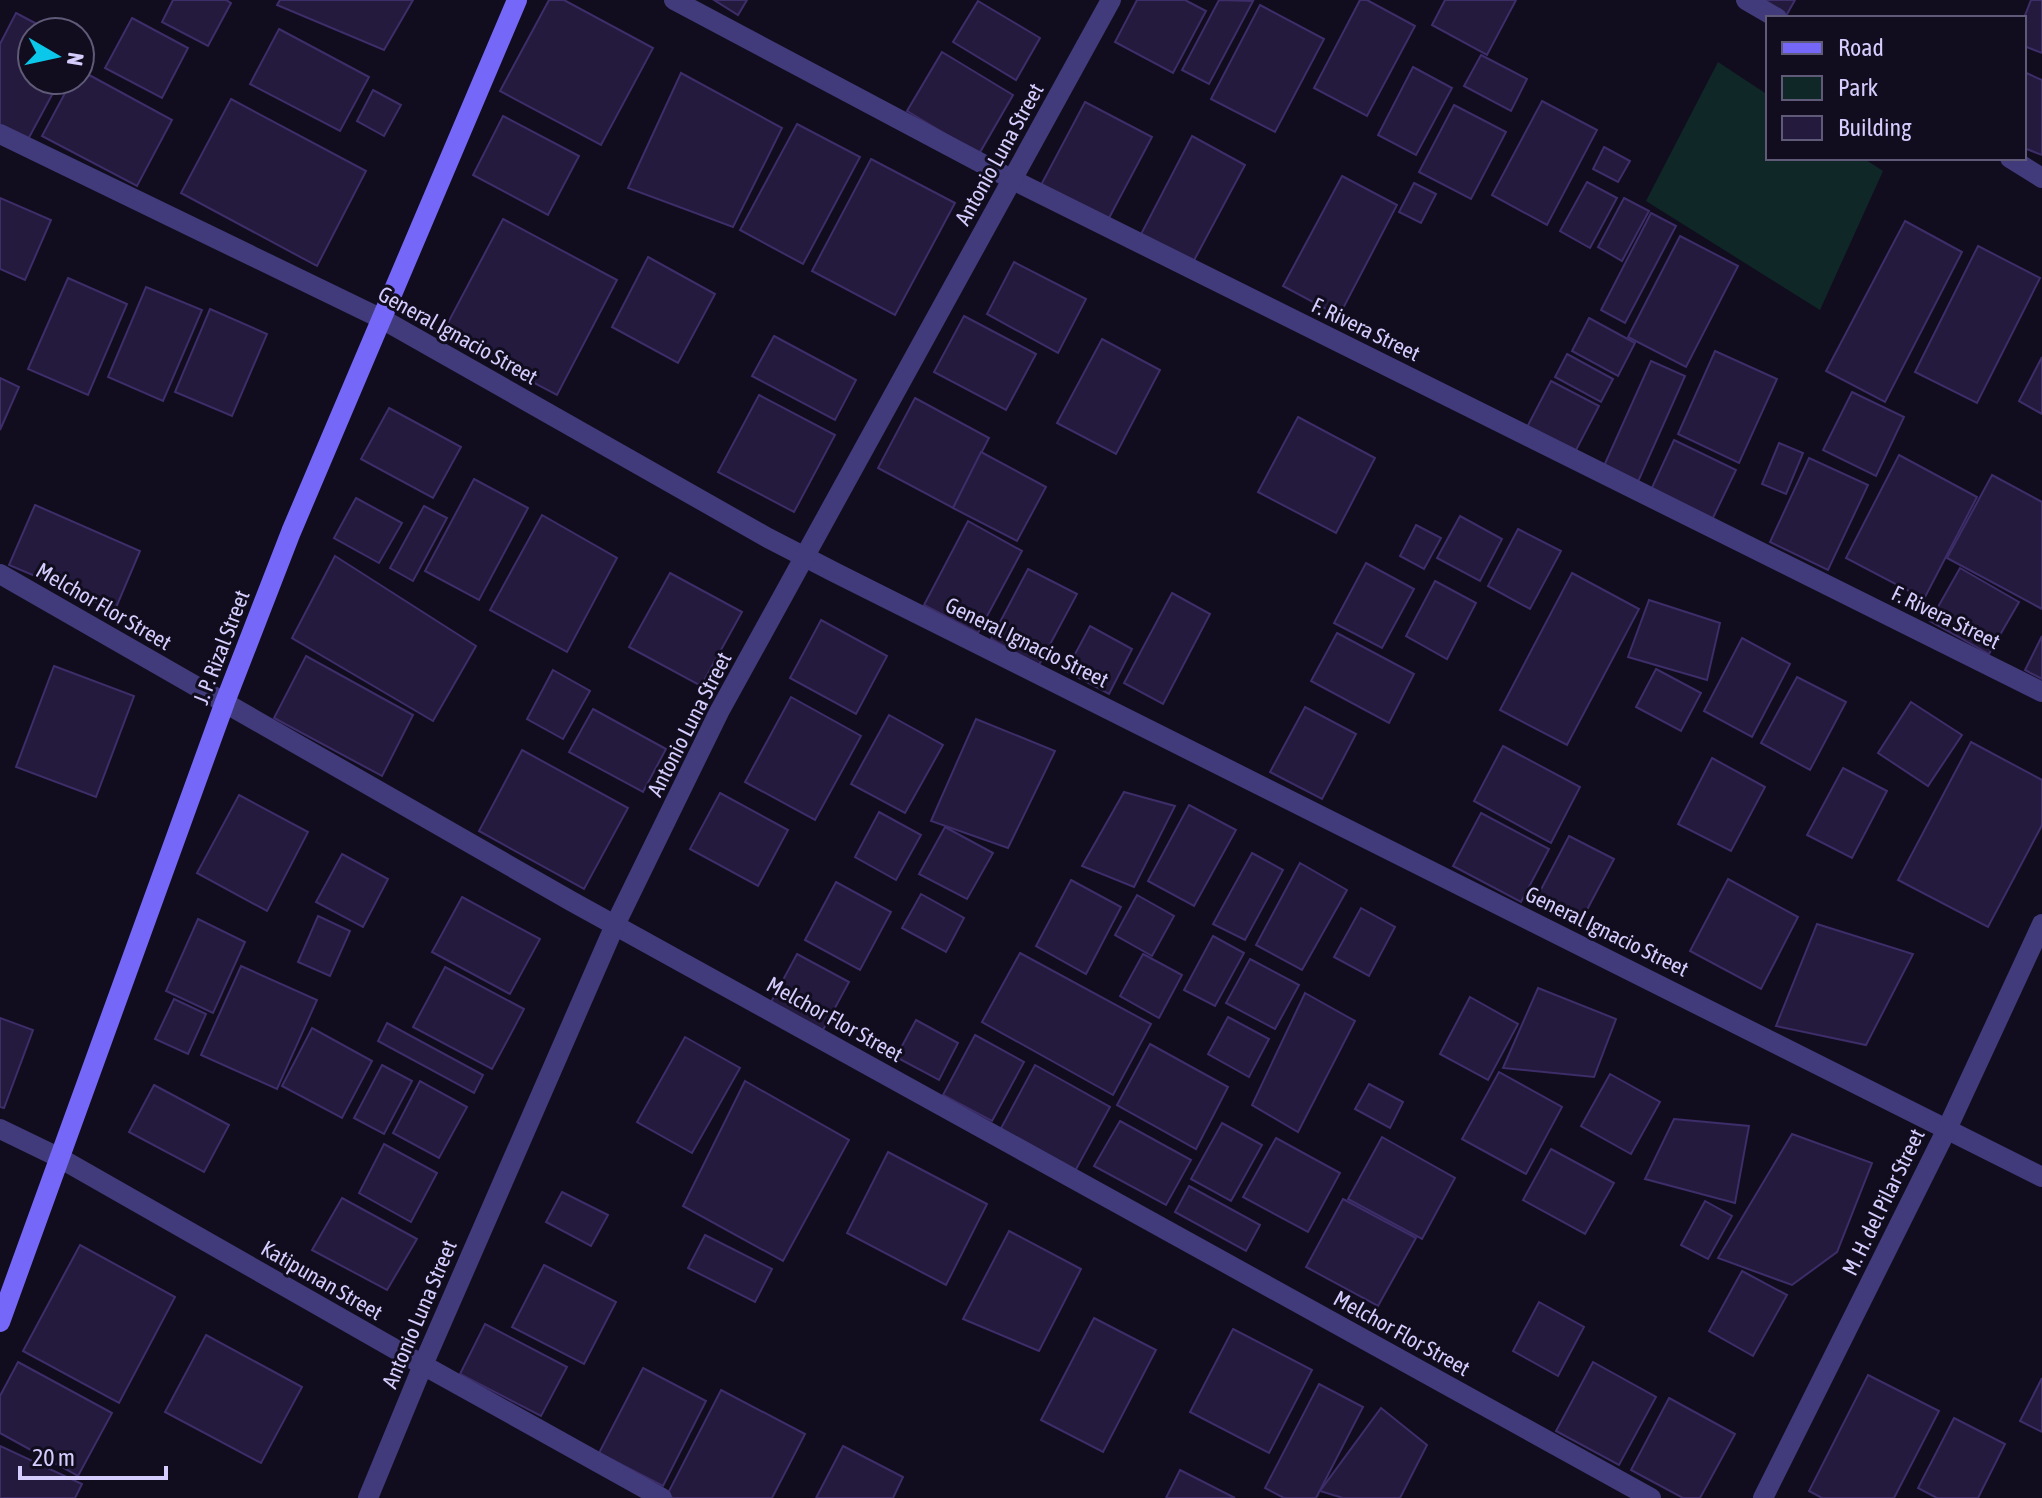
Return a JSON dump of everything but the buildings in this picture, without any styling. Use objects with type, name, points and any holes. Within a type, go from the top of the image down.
[{"type":"main road","name":"J. P. Rizal Street","points":[[0,1322],[225,702],[291,532],[517,0]]},
{"type":"street","name":"F. Rivera Street","points":[[674,0],[1013,180],[2042,692]]},
{"type":"street","name":"Antonio Luna Street","points":[[368,1498],[615,925],[719,712],[1111,0]]},
{"type":"street","points":[[1746,0],[1774,16]]},
{"type":"street","name":"General Ignacio Street","points":[[0,134],[382,319],[805,558],[2042,1177]]},
{"type":"street","points":[[2013,160],[2042,178]]},
{"type":"street","name":"Melchor Flor Street","points":[[0,574],[615,925],[1651,1498]]},
{"type":"street","name":"M. H. del Pilar Street","points":[[1763,1498],[1947,1129],[2042,924]]},
{"type":"street","name":"Katipunan Street","points":[[0,1129],[58,1157],[662,1498]]},
{"type":"green space","points":[[1718,62],[1766,94],[1766,160],[1866,160],[1883,171],[1820,310],[1646,201]]}]
